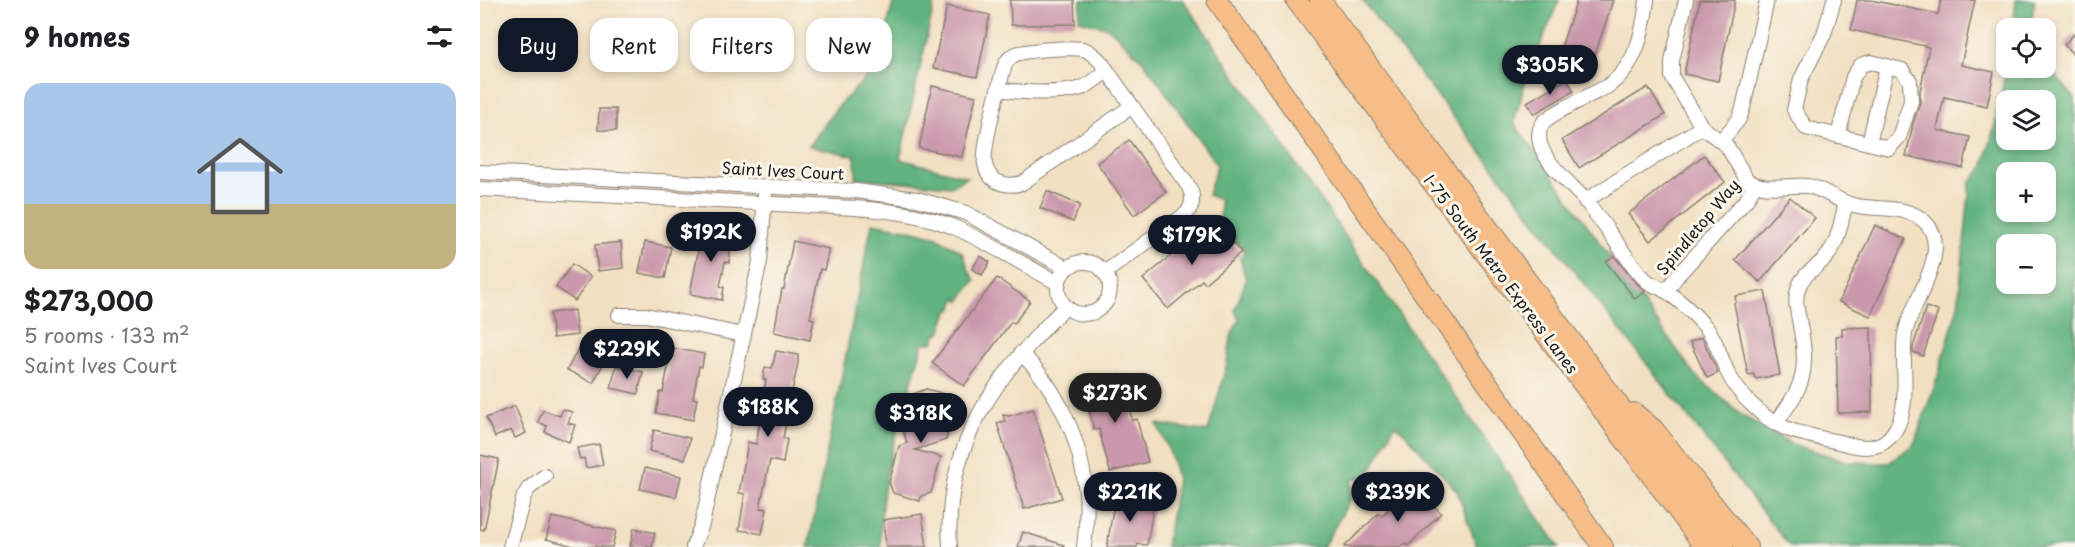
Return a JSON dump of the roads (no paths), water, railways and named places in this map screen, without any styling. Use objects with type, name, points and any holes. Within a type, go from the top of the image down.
[{"type":"highway","points":[[1217,0],[1603,547]]},
{"type":"highway","name":"I-75 South Metro Express Lanes","points":[[1296,0],[1705,547]]},
{"type":"highway","points":[[1320,0],[1724,547]]},
{"type":"highway","points":[[1608,392],[1654,430],[1747,547]]},
{"type":"street","name":"Spindletop Way","points":[[1647,0],[1638,46],[1623,73],[1608,86],[1546,120],[1540,128],[1539,138],[1542,150],[1586,201],[1646,280],[1666,291],[1707,329],[1729,376],[1745,397],[1776,423],[1788,429],[1866,448],[1880,445],[1890,438],[1900,418],[1904,392],[1903,353],[1906,329],[1914,304],[1931,268],[1936,241],[1930,228],[1917,215],[1846,203],[1815,187],[1755,184],[1744,176],[1735,156],[1721,141],[1702,128],[1676,84],[1671,69],[1686,0]]},
{"type":"street","points":[[1721,141],[1735,124],[1743,108],[1767,0]]},
{"type":"street","points":[[1834,0],[1824,34],[1802,79],[1794,110],[1806,128],[1838,136],[1889,148],[1899,137],[1911,101],[1910,81],[1902,70],[1871,62],[1862,65],[1853,77],[1838,136]]},
{"type":"street","points":[[1104,273],[1186,214],[1192,202],[1192,194],[1132,106],[1094,55],[1082,49],[1021,52],[1006,62],[984,160],[987,170],[998,182],[1009,185],[1027,180],[1132,106]]},
{"type":"street","points":[[1869,143],[1887,66]]},
{"type":"street","points":[[999,89],[1023,93],[1078,89],[1107,71]]},
{"type":"street","points":[[1586,201],[1702,128]]},
{"type":"street","name":"Saint Ives Court","points":[[480,172],[856,191],[902,196],[957,210],[1067,268]]},
{"type":"street","points":[[633,196],[634,179]]},
{"type":"street","name":"Spindletop Way","points":[[1666,291],[1747,199],[1755,184]]},
{"type":"street","points":[[693,547],[702,524],[760,261],[765,186]]},
{"type":"street","name":"Saint Ives Court","points":[[480,189],[872,209],[945,224],[1058,283]]},
{"type":"street","points":[[899,214],[902,196]]},
{"type":"street","points":[[1776,423],[1795,397],[1803,373],[1804,348],[1796,302],[1798,286],[1808,272],[1823,260],[1832,248],[1846,203]]},
{"type":"street","points":[[993,248],[1003,233]]},
{"type":"street","points":[[1086,263],[1096,266],[1104,273],[1109,282],[1109,291],[1101,308],[1093,313],[1083,314],[1065,307],[1059,296],[1058,283],[1067,268],[1086,263]]},
{"type":"street","points":[[950,547],[954,486],[965,446],[977,419],[994,388],[1021,353],[1065,307]]},
{"type":"street","points":[[619,315],[651,316],[743,335]]},
{"type":"street","points":[[1021,353],[1035,367],[1054,393],[1073,438],[1086,494],[1084,547]]},
{"type":"street","points":[[510,547],[524,496],[529,488],[545,476]]}]
